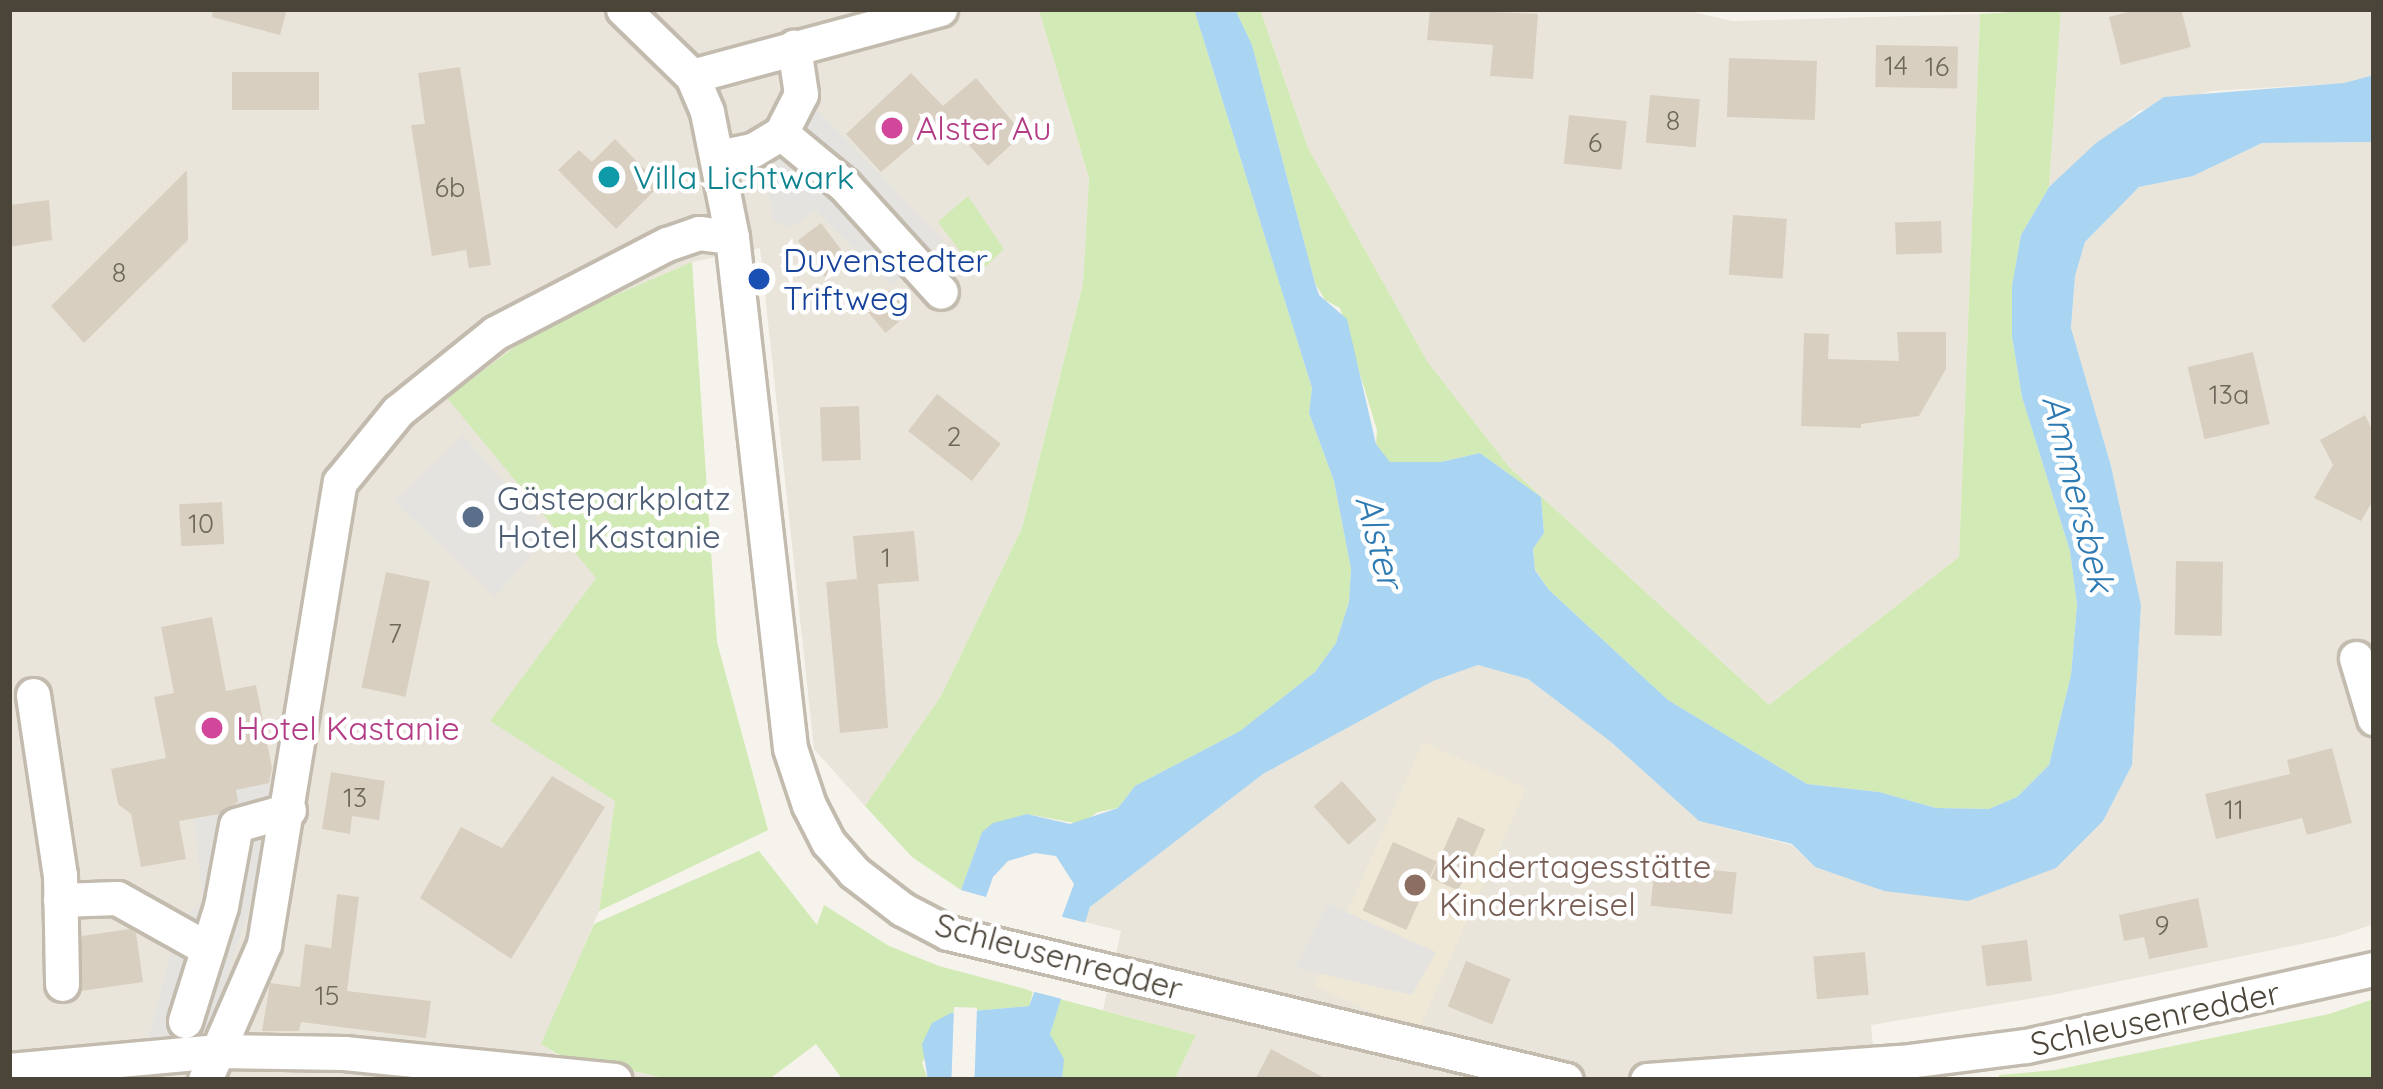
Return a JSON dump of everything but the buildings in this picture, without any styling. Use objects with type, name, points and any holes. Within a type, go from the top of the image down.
[{"type":"street","points":[[623,9],[692,76],[928,10]]},
{"type":"street","points":[[719,157],[753,150],[782,134],[801,94],[794,47]]},
{"type":"street","name":"Schleusenredder","points":[[692,76],[719,157],[733,237],[766,554],[797,776],[828,842],[854,872],[902,909],[948,933],[1566,1080]]},
{"type":"street","points":[[782,134],[844,185],[941,292]]},
{"type":"street","points":[[212,1066],[264,944],[340,482],[382,428],[445,368],[495,333],[667,244],[699,233],[733,237]]},
{"type":"street","points":[[2356,658],[2374,718]]},
{"type":"street","points":[[33,694],[60,900],[62,984]]},
{"type":"street","points":[[185,1021],[208,949],[236,825],[289,810]]},
{"type":"street","points":[[60,900],[117,898],[208,949]]},
{"type":"street","name":"Schleusenredder","points":[[1647,1080],[1901,1062],[2026,1046],[2374,969]]},
{"type":"street","points":[[9,1070],[212,1066],[344,1053],[615,1080]]},
{"type":"shaded area","points":[[9,9],[1039,9],[1089,178],[1083,284],[1022,528],[941,696],[865,806],[814,749],[760,248],[692,262],[541,327],[596,578],[491,721],[615,801],[599,911],[542,1044],[556,1055],[673,1080],[9,1080]]},
{"type":"shaded area","points":[[1260,9],[1680,9],[1732,21],[1980,14],[1959,557],[1769,705],[1510,468],[1427,361],[1308,148]]},
{"type":"shaded area","points":[[2061,9],[2374,9],[2374,75],[2344,83],[2212,91],[2139,111],[2049,187]]},
{"type":"shaded area","points":[[801,94],[944,240],[892,286],[816,211],[790,228],[773,219],[759,131]]},
{"type":"shaded area","points":[[2374,142],[2374,924],[2335,937],[2052,995],[1871,1025],[1876,1080],[1174,1080],[1196,1035],[1103,1010],[1121,931],[1085,922],[1090,907],[1263,774],[1433,681],[1478,665],[1528,679],[1611,742],[1699,821],[1792,845],[1815,867],[1884,891],[2056,868],[2103,821],[2132,765],[2141,605],[2111,466],[2071,328],[2075,276],[2085,242],[2139,187],[2193,176],[2262,143]]},
{"type":"shaded area","name":"Gästeparkplatz Hotel Kastanie","points":[[463,435],[550,534],[495,597],[394,501]]},
{"type":"shaded area","name":"Kindertagesstätte Kinderkreisel","points":[[1423,742],[1526,788],[1418,1032],[1314,986]]},
{"type":"shaded area","points":[[274,782],[264,862],[210,1031],[148,1040],[179,922],[203,901],[194,819],[239,810],[236,790]]},
{"type":"shaded area","points":[[1328,904],[1436,952],[1412,995],[1296,968]]},
{"type":"green space","points":[[1194,9],[1312,388],[1309,413],[1334,481],[1351,569],[1349,602],[1336,643],[1315,672],[1240,731],[1135,786],[1118,808],[1098,812],[1080,824],[1027,814],[982,832],[961,890],[912,857],[865,806],[941,696],[1022,528],[1083,284],[1089,178],[1039,10]]},
{"type":"green space","points":[[1235,9],[1260,9],[1308,148],[1427,361],[1510,468],[1769,705],[1959,557],[1980,14],[2061,9],[2049,187],[2021,235],[2012,287],[2012,337],[2022,397],[2070,551],[2077,605],[2071,675],[2049,765],[2017,797],[1989,809],[1936,808],[1879,792],[1807,784],[1668,700],[1549,590],[1535,569],[1533,549],[1544,533],[1541,497],[1480,453],[1441,462],[1390,463],[1376,444],[1377,430],[1340,308],[1325,300],[1315,283],[1252,45]]},
{"type":"green space","points":[[968,196],[1004,249],[985,267],[960,251],[938,222]]},
{"type":"green space","points":[[692,262],[717,642],[768,830],[599,911],[615,801],[490,721],[596,578],[447,398],[541,327]]},
{"type":"green space","points":[[759,851],[817,925],[824,905],[889,946],[939,966],[1033,991],[1029,1006],[951,1013],[922,1063],[928,1080],[843,1080],[816,1044],[768,1080],[673,1080],[557,1054],[541,1044],[594,924]]},
{"type":"green space","points":[[1060,999],[1196,1035],[1174,1080],[1062,1080],[1059,1052],[1050,1034]]},
{"type":"green space","points":[[2374,999],[2374,1080],[1999,1080],[1999,1075],[2055,1070],[2329,1014]]},
{"type":"water","points":[[1194,9],[1235,9],[1252,45],[1315,283],[1319,295],[1347,319],[1376,444],[1390,462],[1441,462],[1480,453],[1541,497],[1544,533],[1533,549],[1535,570],[1549,590],[1668,700],[1807,784],[1879,792],[1936,808],[1989,809],[2017,797],[2049,765],[2071,675],[2077,605],[2070,551],[2022,397],[2012,337],[2012,286],[2021,235],[2049,187],[2096,143],[2164,97],[2344,83],[2374,75],[2374,142],[2262,143],[2193,176],[2139,187],[2085,242],[2075,276],[2071,328],[2111,466],[2141,605],[2132,765],[2103,821],[2056,868],[1968,901],[1884,891],[1815,867],[1792,844],[1699,821],[1611,742],[1528,679],[1478,665],[1433,681],[1263,774],[1090,907],[1050,1034],[1064,1059],[1062,1080],[928,1080],[922,1044],[932,1023],[951,1013],[1029,1006],[1074,884],[1056,856],[1035,853],[1008,861],[993,877],[986,897],[961,890],[982,832],[993,823],[1027,814],[1070,824],[1118,808],[1135,786],[1240,731],[1315,672],[1336,643],[1349,602],[1351,569],[1334,481],[1309,413],[1312,388]]},
{"type":"pier","points":[[1055,915],[1091,924],[1066,1000],[1027,990]]},
{"type":"pier","points":[[954,1007],[977,1008],[975,1079],[952,1078]]},
{"type":"place","name":"Alster Au","points":[[892,128]]},
{"type":"place","name":"Villa Lichtwark","points":[[609,177]]},
{"type":"place","name":"Duvenstedter Triftweg","points":[[759,279]]},
{"type":"place","name":"Gästeparkplatz Hotel Kastanie","points":[[473,517]]},
{"type":"place","name":"Hotel Kastanie","points":[[212,728]]},
{"type":"place","name":"Kindertagesstätte Kinderkreisel","points":[[1415,885]]},
{"type":"water label","name":"Ammersbek","points":[[2079,493]]},
{"type":"water label","name":"Alster","points":[[1380,541]]}]
